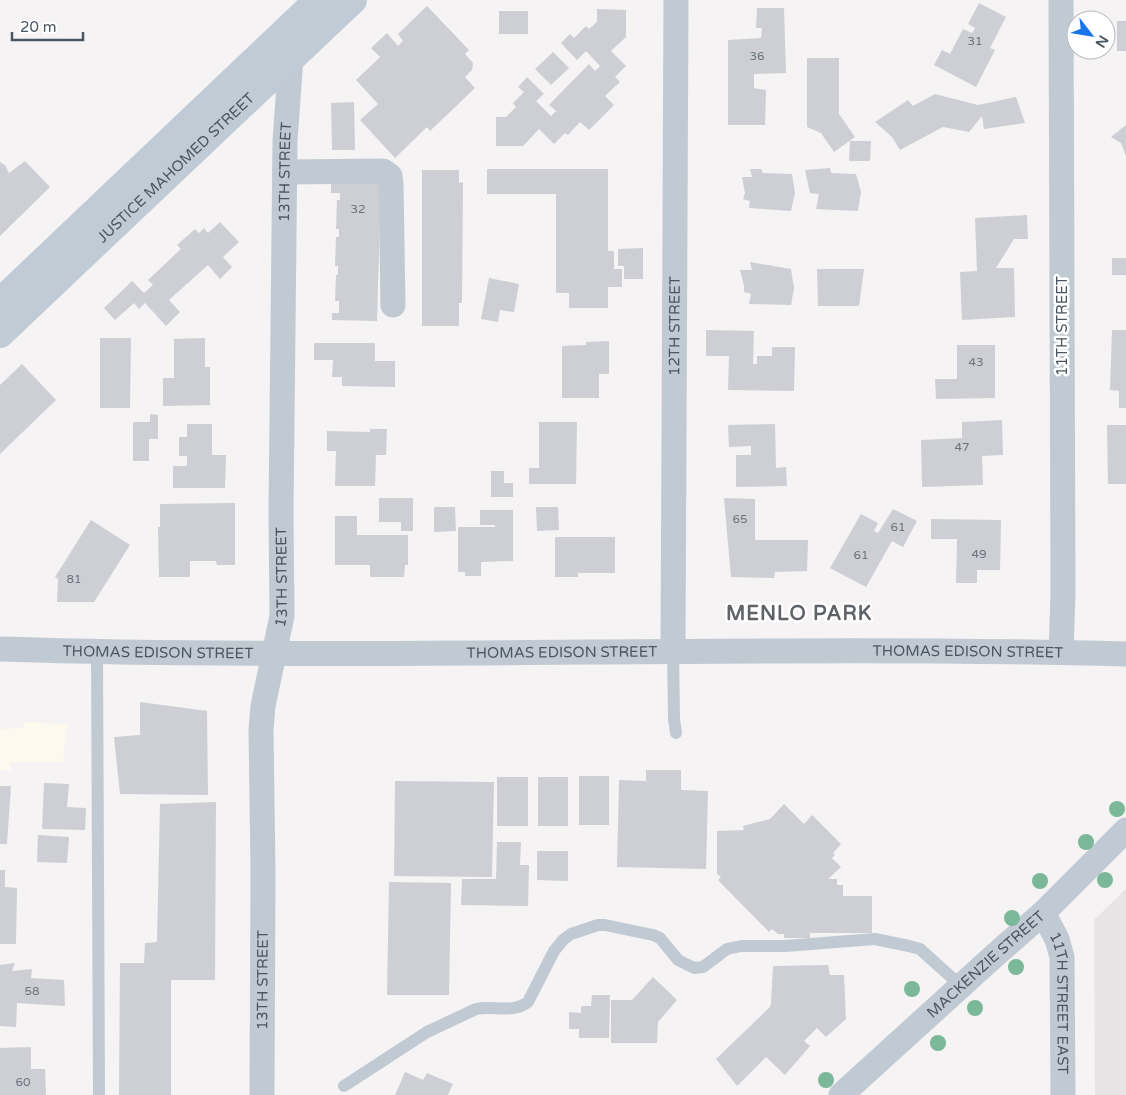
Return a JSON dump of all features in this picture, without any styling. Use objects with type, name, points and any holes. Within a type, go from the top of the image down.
[{"type":"main road","name":"JUSTICE MAHOMED STREET","points":[[0,302],[318,0]]},
{"type":"main road","name":"JUSTICE MAHOMED STREET","points":[[0,334],[353,0]]},
{"type":"street","name":"12TH STREET","points":[[673,651],[676,0]]},
{"type":"street","name":"11TH STREET","points":[[1061,0],[1063,594],[1061,652]]},
{"type":"street","name":"13TH STREET","points":[[262,1095],[263,871],[261,730],[263,706],[282,616],[281,512],[285,172],[292,57]]},
{"type":"street","points":[[285,172],[383,171],[390,176],[393,305]]},
{"type":"street","name":"THOMAS EDISON STREET","points":[[0,649],[275,654],[673,651],[1061,652],[1126,654]]},
{"type":"street","name":"MACKENZIE STREET","points":[[841,1095],[1043,913],[1126,830]]},
{"type":"street","name":"11TH STREET EAST","points":[[1043,913],[1056,939],[1062,957],[1063,1095]]},
{"type":"lane","points":[[673,651],[674,720],[676,733]]},
{"type":"lane","points":[[97,652],[99,1095]]},
{"type":"lane","points":[[344,1086],[427,1032],[476,1009],[483,1007],[510,1009],[521,1007],[528,1002],[554,951],[563,940],[571,934],[598,925],[612,925],[660,938],[678,960],[694,968],[703,967],[727,949],[742,946],[784,946],[875,940],[920,949],[961,986]]},
{"type":"shaded area","points":[[25,722],[67,724],[63,762],[10,762],[11,771],[0,770],[0,729],[23,728]]},
{"type":"shaded area","points":[[1126,889],[1126,1095],[1095,1095],[1094,920]]},
{"type":"building","points":[[979,3],[1006,17],[990,48],[995,50],[976,87],[934,65],[942,50],[950,54],[963,29],[972,33],[975,28],[968,24]]},
{"type":"building","points":[[427,6],[469,50],[465,54],[473,63],[472,70],[465,77],[475,88],[430,131],[427,127],[395,158],[360,120],[378,104],[356,80],[380,57],[371,48],[387,33],[398,46],[403,41],[398,34]]},
{"type":"building","points":[[757,8],[784,8],[786,73],[754,74],[754,88],[766,90],[765,125],[728,125],[728,40],[761,38],[762,28],[756,28]]},
{"type":"building","points":[[597,9],[626,10],[626,37],[611,51],[626,66],[615,77],[620,82],[605,96],[614,105],[589,130],[580,122],[568,135],[565,133],[554,144],[539,129],[523,146],[496,146],[496,117],[506,117],[516,107],[513,103],[524,92],[518,87],[527,77],[544,94],[536,101],[551,116],[556,111],[549,105],[589,64],[595,71],[600,66],[586,51],[577,60],[561,43],[570,34],[574,38],[586,26],[589,29],[597,22]]},
{"type":"building","points":[[499,11],[528,11],[528,34],[499,34]]},
{"type":"building","points":[[1117,21],[1126,21],[1126,51],[1117,51]]},
{"type":"building","points":[[553,52],[569,68],[551,85],[535,69]]},
{"type":"building","points":[[807,58],[839,58],[839,114],[855,137],[834,152],[821,133],[807,127]]},
{"type":"building","points":[[935,94],[978,105],[1016,97],[1025,123],[984,129],[982,116],[969,132],[943,127],[900,150],[892,137],[875,122],[908,100],[913,106]]},
{"type":"building","points":[[354,102],[355,150],[332,150],[331,103]]},
{"type":"building","points":[[1126,125],[1126,156],[1121,143],[1111,137]]},
{"type":"building","points":[[850,141],[871,141],[870,161],[849,161]]},
{"type":"building","points":[[25,161],[50,187],[0,236],[0,162],[5,165],[9,173]]},
{"type":"building","points":[[830,168],[831,173],[856,174],[861,192],[858,211],[816,209],[819,194],[810,193],[805,170]]},
{"type":"building","points":[[487,169],[608,169],[608,251],[614,251],[614,269],[622,269],[622,287],[608,287],[608,308],[569,308],[569,293],[556,293],[556,194],[487,194]]},
{"type":"building","points":[[750,169],[761,169],[763,173],[792,174],[795,193],[791,211],[749,208],[750,201],[743,199],[745,193],[742,177],[752,177]]},
{"type":"building","points":[[422,170],[459,170],[459,183],[463,182],[462,303],[459,303],[459,326],[422,326]]},
{"type":"building","points":[[331,180],[381,181],[377,321],[332,320],[332,313],[339,313],[339,301],[335,301],[338,266],[335,266],[336,237],[339,237],[339,229],[336,229],[337,200],[340,200],[340,193],[331,193]]},
{"type":"building","points":[[1027,215],[1028,239],[1014,239],[996,268],[1014,268],[1015,317],[962,320],[960,272],[977,271],[975,218]]},
{"type":"building","points":[[220,222],[239,242],[223,257],[232,267],[220,279],[208,265],[169,300],[180,312],[166,326],[145,303],[139,309],[134,303],[115,320],[104,308],[132,281],[144,293],[153,285],[148,280],[181,249],[177,245],[195,229],[199,233],[204,228],[208,233]]},
{"type":"building","points":[[643,248],[643,279],[624,279],[624,266],[618,266],[618,249]]},
{"type":"building","points":[[1112,258],[1126,258],[1126,275],[1112,275]]},
{"type":"building","points":[[750,262],[791,269],[794,288],[791,305],[749,304],[751,294],[744,292],[740,270],[752,270]]},
{"type":"building","points":[[817,269],[864,269],[859,306],[818,306]]},
{"type":"building","points":[[489,278],[519,284],[514,312],[500,310],[498,322],[481,319]]},
{"type":"building","points":[[706,330],[754,331],[753,364],[757,364],[757,356],[772,356],[772,347],[795,347],[794,391],[728,390],[729,356],[706,356]]},
{"type":"building","points":[[1112,330],[1126,330],[1126,408],[1119,408],[1119,391],[1110,390]]},
{"type":"building","points":[[100,338],[131,338],[130,408],[100,408]]},
{"type":"building","points":[[205,338],[205,367],[210,367],[210,405],[163,406],[163,378],[174,378],[174,339]]},
{"type":"building","points":[[609,341],[609,374],[599,374],[599,398],[562,398],[562,346],[586,345],[586,342]]},
{"type":"building","points":[[314,343],[375,343],[375,361],[395,361],[395,387],[342,386],[342,377],[332,377],[333,360],[314,360]]},
{"type":"building","points":[[957,345],[995,345],[995,398],[936,399],[935,379],[957,379]]},
{"type":"building","points":[[22,364],[56,400],[0,454],[0,385]]},
{"type":"building","points":[[150,414],[158,415],[158,439],[149,439],[149,461],[133,461],[133,422],[150,422]]},
{"type":"building","points":[[1002,420],[1003,455],[982,456],[983,485],[922,487],[921,440],[962,438],[962,422]]},
{"type":"building","points":[[539,422],[577,422],[576,484],[529,484],[529,468],[539,468]]},
{"type":"building","points":[[187,424],[212,424],[212,455],[226,455],[225,488],[173,488],[173,466],[187,466],[187,456],[179,456],[179,437],[187,437]]},
{"type":"building","points":[[775,424],[776,468],[786,467],[787,486],[736,487],[736,455],[751,455],[751,446],[729,447],[728,425]]},
{"type":"building","points":[[1107,425],[1126,425],[1126,484],[1108,484]]},
{"type":"building","points":[[370,429],[387,429],[386,455],[376,455],[375,486],[335,486],[336,451],[327,451],[327,431],[370,432]]},
{"type":"building","points":[[491,471],[504,471],[504,483],[513,483],[513,497],[491,497]]},
{"type":"building","points":[[379,498],[413,498],[413,531],[401,531],[401,522],[379,522]]},
{"type":"building","points":[[724,498],[755,499],[755,540],[808,540],[807,571],[775,572],[774,578],[731,577]]},
{"type":"building","points":[[235,503],[235,565],[217,565],[216,561],[190,561],[190,577],[159,577],[158,527],[160,527],[160,504]]},
{"type":"building","points":[[434,507],[455,507],[456,531],[434,532]]},
{"type":"building","points":[[536,507],[558,507],[559,530],[537,531]]},
{"type":"building","points":[[893,509],[917,521],[903,547],[892,541],[866,587],[830,568],[861,514],[878,523],[874,531],[878,533]]},
{"type":"building","points":[[480,510],[513,510],[513,561],[481,562],[481,576],[465,576],[465,572],[458,572],[458,527],[495,527],[495,525],[480,525]]},
{"type":"building","points":[[335,516],[357,516],[357,535],[408,535],[408,565],[405,565],[404,577],[370,577],[370,565],[335,565]]},
{"type":"building","points":[[931,519],[1001,520],[1000,570],[977,570],[977,583],[956,583],[957,539],[931,539]]},
{"type":"building","points":[[91,520],[130,545],[94,602],[57,602],[58,579],[55,577]]},
{"type":"building","points":[[555,537],[615,537],[615,573],[578,573],[578,577],[555,577]]},
{"type":"building","points":[[140,702],[207,711],[208,795],[120,794],[114,737],[140,735]]},
{"type":"building","points":[[646,770],[681,770],[681,790],[708,791],[706,869],[617,867],[619,780],[646,781]]},
{"type":"building","points":[[579,776],[609,776],[609,825],[579,825]]},
{"type":"building","points":[[497,777],[528,777],[528,826],[497,826]]},
{"type":"building","points":[[538,777],[568,777],[568,826],[538,826]]},
{"type":"building","points":[[395,781],[494,782],[492,877],[394,876]]},
{"type":"building","points":[[44,783],[69,784],[67,807],[86,808],[85,830],[42,829]]},
{"type":"building","points":[[0,786],[11,786],[7,844],[0,844]]},
{"type":"building","points":[[216,802],[215,980],[171,980],[171,1095],[119,1095],[120,963],[144,963],[145,943],[157,942],[160,804]]},
{"type":"building","points":[[784,804],[804,824],[812,815],[841,844],[833,853],[835,855],[832,858],[841,867],[828,879],[837,879],[837,885],[843,885],[843,896],[872,896],[872,933],[810,933],[810,938],[784,938],[784,934],[778,934],[772,929],[769,932],[718,880],[721,877],[717,874],[717,831],[744,830],[743,826],[770,819]]},
{"type":"building","points":[[38,835],[69,837],[67,863],[37,862]]},
{"type":"building","points":[[497,842],[521,842],[520,865],[529,865],[528,906],[461,905],[462,879],[496,879]]},
{"type":"building","points":[[537,851],[568,851],[568,881],[537,880]]},
{"type":"building","points":[[0,870],[5,870],[5,887],[17,888],[16,944],[0,944]]},
{"type":"building","points":[[389,882],[451,883],[449,995],[387,995]]},
{"type":"building","points":[[15,963],[12,971],[32,969],[31,978],[64,980],[65,1006],[17,1003],[16,1027],[0,1026],[0,965]]},
{"type":"building","points":[[828,965],[830,975],[844,975],[846,1019],[826,1037],[817,1028],[804,1041],[810,1046],[785,1075],[766,1057],[737,1086],[716,1059],[770,1007],[773,966]]},
{"type":"building","points":[[653,977],[677,1000],[658,1022],[657,1043],[611,1043],[611,1000],[632,1000]]},
{"type":"building","points":[[592,995],[610,995],[609,1038],[579,1038],[579,1029],[569,1029],[569,1012],[581,1013],[581,1006],[591,1006]]},
{"type":"building","points":[[31,1047],[31,1069],[45,1069],[46,1095],[0,1095],[0,1048]]},
{"type":"building","points":[[405,1072],[423,1080],[427,1073],[453,1084],[448,1095],[395,1095]]},
{"type":"district","name":"MENLO PARK","points":[[799,613]]}]
